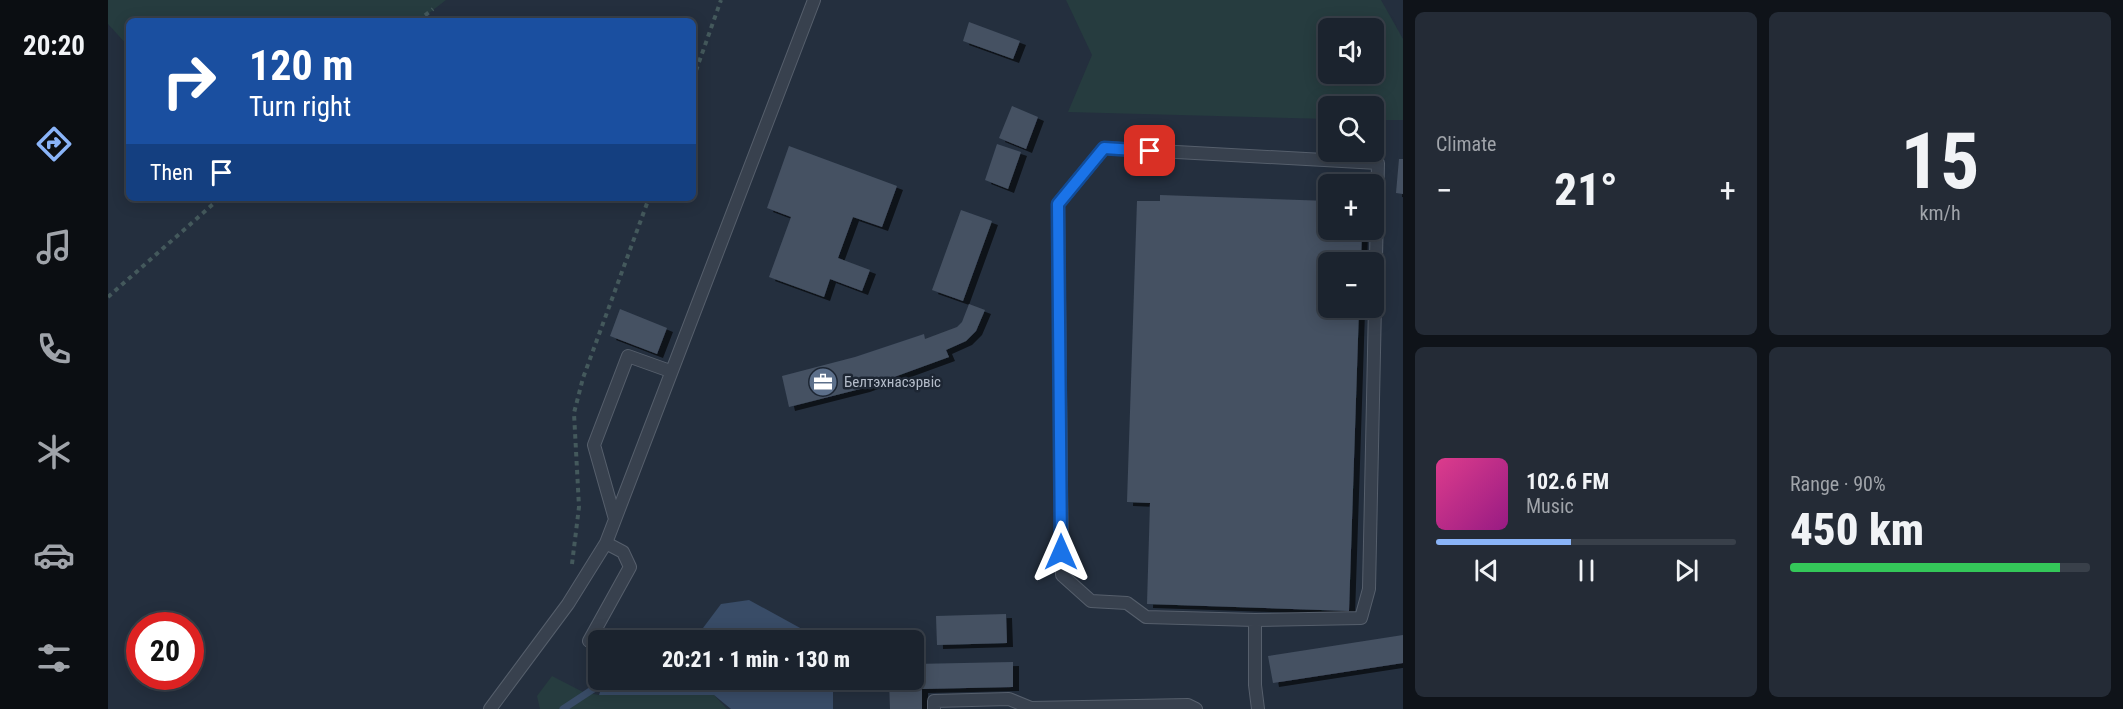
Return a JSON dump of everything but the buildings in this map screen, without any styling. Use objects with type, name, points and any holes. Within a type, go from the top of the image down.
[{"type":"lane","points":[[490,709],[568,604],[606,543],[814,0]]},
{"type":"lane","points":[[1104,148],[1378,163],[1369,589],[1361,618],[1255,620],[1146,617],[1127,603],[1090,601],[1062,575],[1058,204],[1104,148]]},
{"type":"lane","points":[[615,519],[594,445],[628,356],[670,371]]},
{"type":"lane","points":[[595,630],[630,567],[623,552],[606,543]]},
{"type":"lane","points":[[1255,620],[1255,685],[1258,709]]},
{"type":"lane","points":[[934,709],[934,701],[1010,704],[1031,708],[1188,705],[1196,709]]},
{"type":"path","points":[[696,71],[721,0]]},
{"type":"path","points":[[422,18],[433,9]]},
{"type":"path","points":[[108,297],[217,201]]},
{"type":"green space","points":[[108,0],[446,0],[423,18],[126,18],[126,44],[108,24]]},
{"type":"green space","points":[[1066,0],[1381,0],[1403,39],[1403,120],[1384,120],[1384,96],[1318,96],[1318,119],[1068,112],[1092,55]]},
{"type":"green space","points":[[552,676],[583,692],[599,695],[714,695],[727,709],[540,709],[537,696]]},
{"type":"water","points":[[749,600],[803,630],[702,630],[721,604]]},
{"type":"water","points":[[601,690],[833,690],[833,709],[731,709],[714,695],[599,695]]},
{"type":"waterway","points":[[563,709],[592,690]]},
{"type":"place","name":"Белтэхнасэрвіс","points":[[823,382]]},
{"type":"route","points":[[1061,552],[1058,204],[1104,148],[1150,151]]}]
